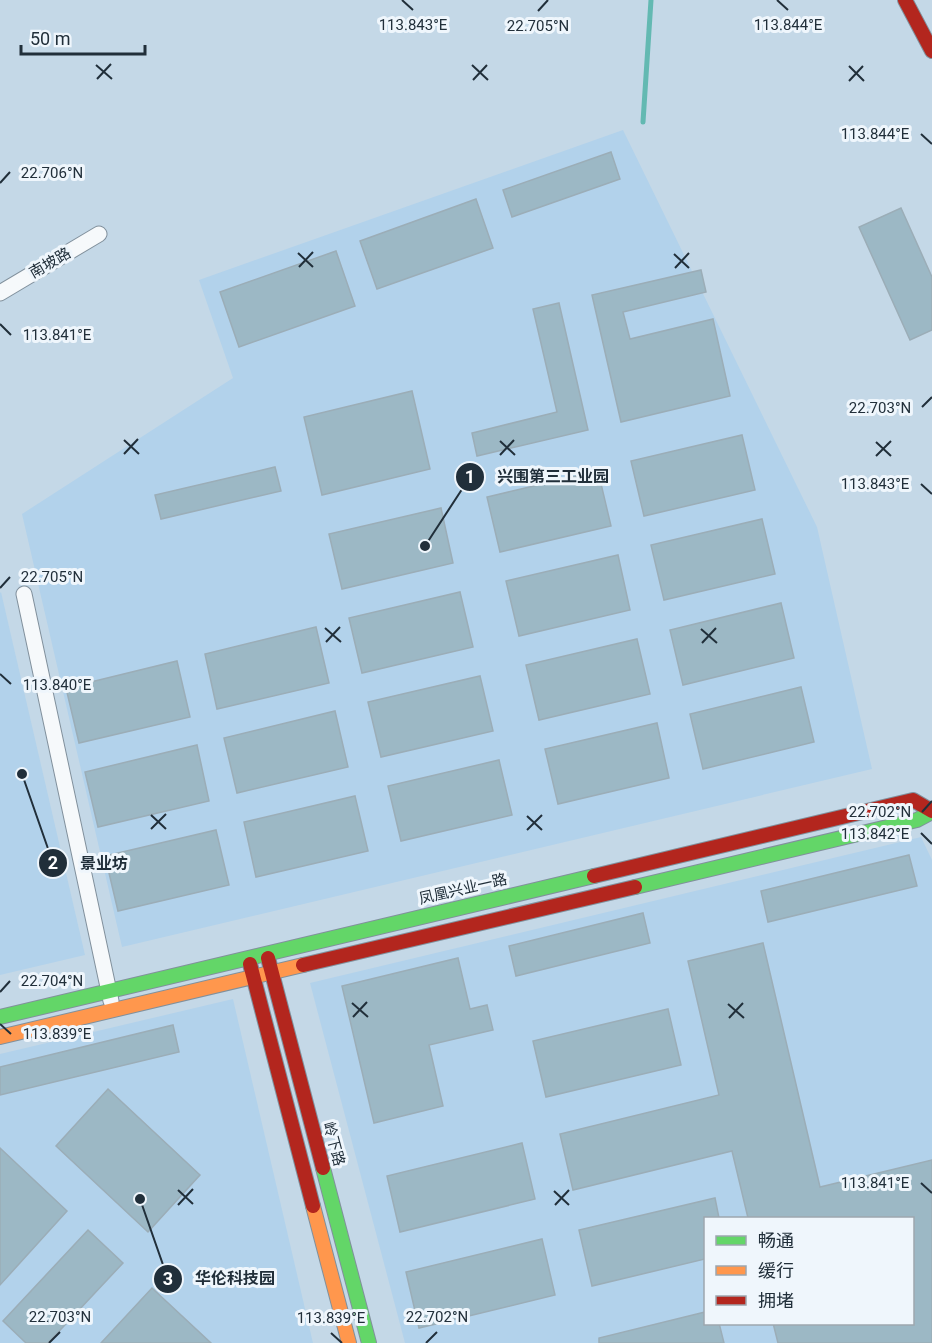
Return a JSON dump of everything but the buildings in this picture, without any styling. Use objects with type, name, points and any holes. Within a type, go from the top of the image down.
[{"type":"main road","points":[[905,0],[932,51]]},
{"type":"main road","name":"凤凰兴业一路","points":[[0,1017],[913,800],[932,811],[917,820],[0,1037]]},
{"type":"main road","name":"岭下路","points":[[266,953],[369,1343]]},
{"type":"main road","points":[[248,957],[349,1343]]},
{"type":"street","name":"南坡路","points":[[0,293],[99,234]]},
{"type":"street","points":[[24,594],[113,1009]]},
{"type":"shaded area","points":[[623,130],[817,527],[872,769],[122,947],[22,514],[233,378],[199,280]]},
{"type":"shaded area","points":[[0,593],[85,955],[0,975]]},
{"type":"shaded area","points":[[921,837],[932,860],[932,1343],[405,1343],[310,983]]},
{"type":"shaded area","points":[[233,999],[313,1343],[0,1343],[0,1054]]},
{"type":"waterway","points":[[643,122],[651,0]]},
{"type":"traffic: fast","points":[[635,887],[917,820],[932,812]]},
{"type":"traffic: fast","points":[[0,1017],[594,876]]},
{"type":"traffic: fast","points":[[323,1168],[369,1343]]},
{"type":"traffic: slow","points":[[0,1037],[303,965]]},
{"type":"traffic: slow","points":[[313,1206],[349,1343]]},
{"type":"traffic: jam","points":[[905,0],[932,51]]},
{"type":"traffic: jam","points":[[594,876],[913,800],[932,811]]},
{"type":"traffic: jam","points":[[303,965],[635,887]]},
{"type":"traffic: jam","points":[[268,958],[323,1168]]},
{"type":"traffic: jam","points":[[250,964],[313,1206]]},
{"type":"place","name":"兴围第三工业园","points":[[425,546]]},
{"type":"place","name":"景业坊","points":[[22,774]]},
{"type":"place","name":"华伦科技园","points":[[140,1199]]}]
